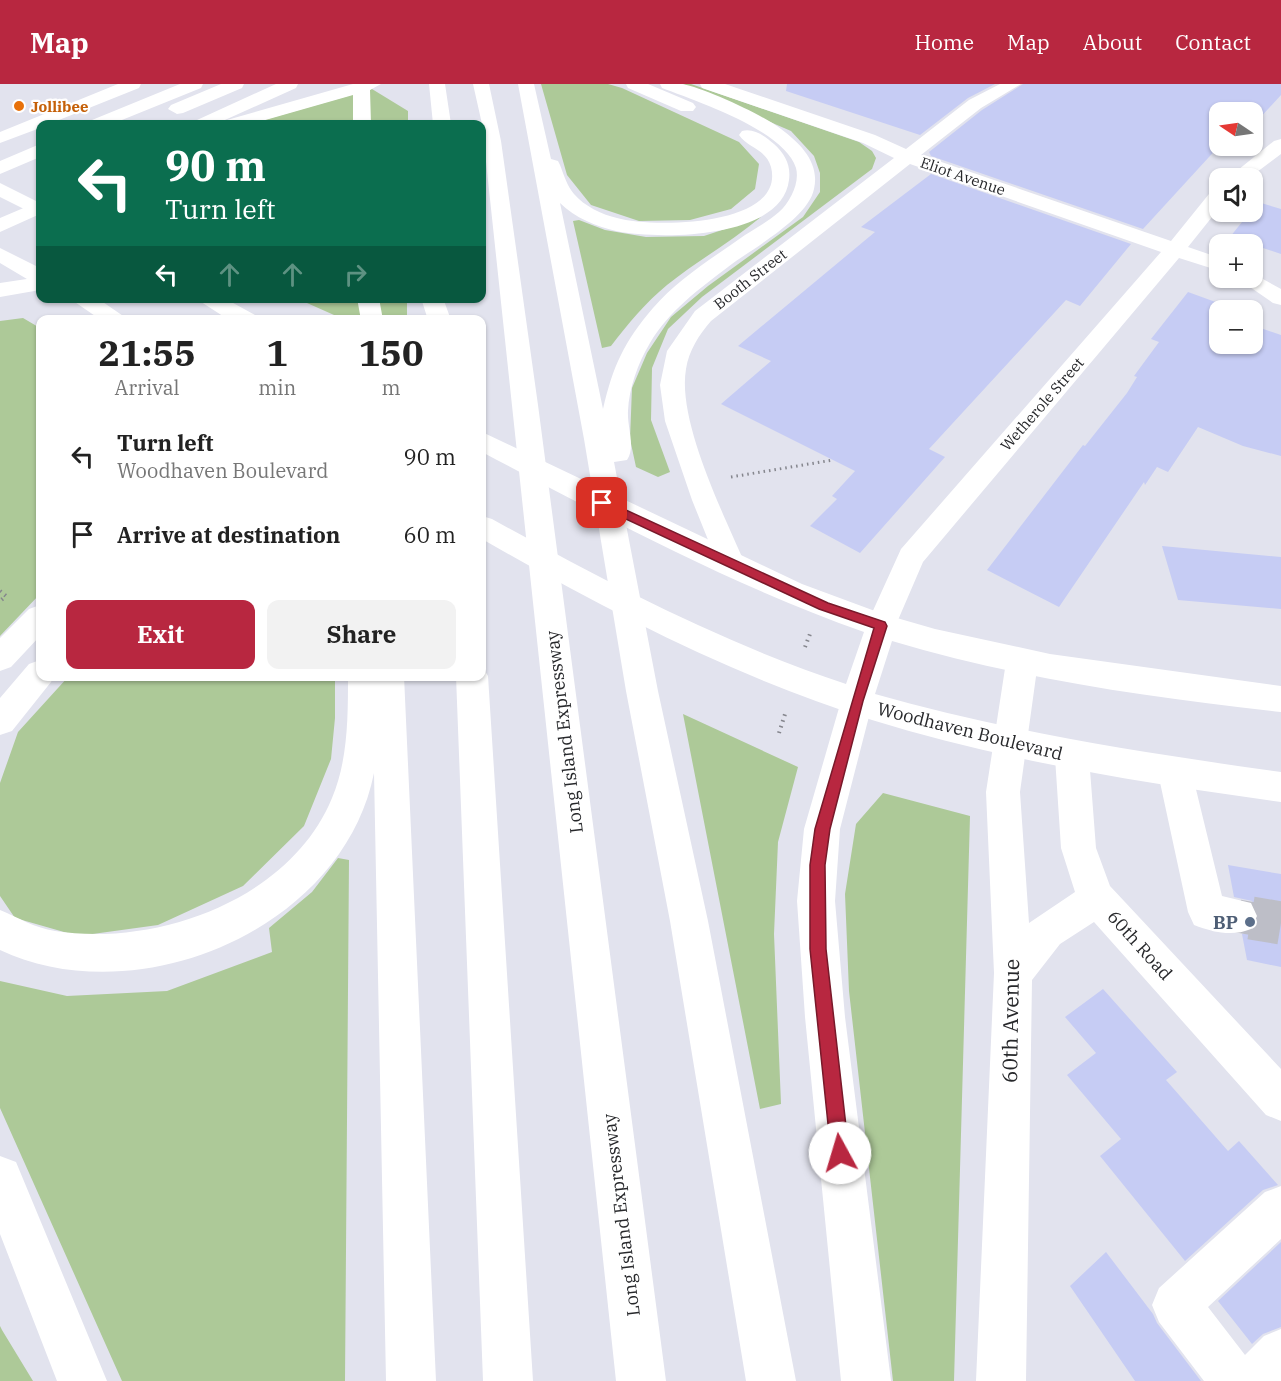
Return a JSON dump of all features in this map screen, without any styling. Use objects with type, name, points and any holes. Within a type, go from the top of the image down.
[{"type":"main road","points":[[44,120],[133,84]]},
{"type":"main road","points":[[108,120],[195,84]]},
{"type":"main road","points":[[151,120],[236,84]]},
{"type":"main road","points":[[212,120],[290,84]]},
{"type":"main road","points":[[361,84],[362,120]]},
{"type":"main road","points":[[247,120],[373,84]]},
{"type":"main road","name":"Long Island Expressway","points":[[481,84],[492,141],[526,405],[641,1381]]},
{"type":"main road","points":[[526,84],[607,443],[653,699],[688,921],[771,1381]]},
{"type":"main road","points":[[537,133],[563,194],[570,202],[597,218],[616,225],[656,230],[719,225],[756,211],[777,192],[781,173],[780,165],[766,146],[740,130],[634,84]]},
{"type":"main road","points":[[607,443],[618,389],[639,338],[679,295],[787,216],[803,196],[807,186],[808,176],[801,155],[779,135],[668,84]]},
{"type":"main road","name":"Eliot Avenue","points":[[708,84],[1209,261]]},
{"type":"main road","name":"Booth Street","points":[[731,564],[673,411],[673,372],[680,344],[703,316],[975,104],[1013,84]]},
{"type":"main road","points":[[438,91],[442,120]]},
{"type":"main road","points":[[0,138],[36,123]]},
{"type":"main road","points":[[1250,168],[1281,145]]},
{"type":"main road","points":[[0,168],[36,152]]},
{"type":"main road","points":[[4,191],[36,172]]},
{"type":"main road","points":[[4,191],[36,207]]},
{"type":"main road","name":"Wetherole Street","points":[[866,1381],[823,1005],[816,901],[822,829],[857,701],[881,626],[911,557],[1209,207]]},
{"type":"main road","points":[[0,226],[36,210]]},
{"type":"main road","points":[[0,254],[36,275]]},
{"type":"main road","points":[[0,290],[36,286]]},
{"type":"main road","points":[[1263,287],[1281,298]]},
{"type":"main road","points":[[89,303],[109,315]]},
{"type":"main road","points":[[215,303],[238,315]]},
{"type":"main road","points":[[486,443],[622,514],[823,606],[881,626],[940,644],[1022,662],[1101,676],[1281,699]]},
{"type":"main road","name":"Woodhaven Boulevard","points":[[486,528],[578,582],[640,612],[771,670],[857,701],[927,723],[1072,757],[1281,787]]},
{"type":"main road","points":[[0,658],[36,621]]},
{"type":"main road","name":"60th Avenue","points":[[1001,1381],[1012,973],[1003,792],[1022,662]]},
{"type":"main road","points":[[0,721],[36,678]]},
{"type":"main road","points":[[0,929],[9,936],[36,946],[66,952],[97,955],[134,953],[203,936],[264,903],[314,858],[332,833],[347,803],[363,751],[364,681]]},
{"type":"main road","points":[[388,681],[411,1381]]},
{"type":"main road","points":[[472,681],[508,1381]]},
{"type":"main road","name":"60th Road","points":[[1072,757],[1077,845],[1084,878],[1097,899],[1281,1100]]},
{"type":"main road","points":[[1175,772],[1207,912],[1238,916]]},
{"type":"main road","points":[[1012,973],[1047,931],[1097,899]]},
{"type":"main road","points":[[0,1178],[82,1381]]},
{"type":"main road","points":[[1235,1381],[1176,1305],[1281,1208]]},
{"type":"main road","points":[[1254,1381],[1281,1353]]},
{"type":"path","points":[[730,477],[833,460]]},
{"type":"path","points":[[0,591],[6,596],[0,601]]},
{"type":"path","points":[[779,733],[786,709]]},
{"type":"green space","points":[[541,84],[608,84],[622,88],[739,142],[759,164],[755,189],[731,209],[690,220],[639,221],[591,205],[567,175]]},
{"type":"green space","points":[[683,84],[691,84],[859,142],[872,151],[876,158],[872,169],[702,297],[668,329],[652,368],[651,420],[670,472],[658,477],[636,467],[630,439],[632,388],[647,353],[671,317],[708,286],[803,217],[820,192],[820,173],[814,156],[791,131]]},
{"type":"green space","points":[[372,89],[408,111],[408,120],[264,120]]},
{"type":"green space","points":[[761,217],[667,285],[637,314],[611,346],[602,348],[573,221],[579,220],[605,230],[646,237],[704,236]]},
{"type":"green space","points":[[307,303],[407,303],[407,315],[334,315]]},
{"type":"green space","points":[[23,318],[36,326],[36,598],[0,636],[0,321]]},
{"type":"green space","points":[[64,681],[335,681],[335,718],[331,759],[304,826],[243,886],[158,925],[78,936],[15,918],[0,896],[0,783],[18,732]]},
{"type":"green space","points":[[683,714],[798,767],[778,842],[774,934],[781,1104],[760,1109]]},
{"type":"green space","points":[[883,793],[970,816],[954,1381],[893,1381],[849,991],[845,894],[856,824]]},
{"type":"green space","points":[[338,858],[349,860],[345,1381],[122,1381],[0,1108],[0,981],[67,996],[167,991],[272,952],[269,928],[312,892]]},
{"type":"green space","points":[[0,1326],[2,1330],[33,1381],[0,1381]]},
{"type":"building","points":[[787,84],[995,84],[968,98],[920,135],[786,91]]},
{"type":"building","points":[[1023,84],[1281,84],[1281,95],[1263,114],[1263,102],[1209,102],[1210,156],[1143,229],[931,156],[929,152],[982,110]]},
{"type":"building","points":[[931,174],[1131,244],[1080,306],[1066,300],[929,449],[945,457],[860,553],[810,526],[837,499],[832,496],[855,471],[721,404],[771,361],[738,346],[875,232],[861,227]]},
{"type":"building","points":[[1263,204],[1281,209],[1281,254],[1263,248],[1263,234],[1232,234],[1242,222],[1263,222]]},
{"type":"building","points":[[1188,292],[1210,300],[1209,354],[1263,354],[1263,329],[1281,335],[1281,456],[1243,446],[1198,427],[1168,472],[1157,467],[1145,485],[1144,482],[1059,607],[987,570],[1083,445],[1085,446],[1127,393],[1137,377],[1134,376],[1159,342],[1151,339]]},
{"type":"building","points":[[1162,546],[1281,557],[1281,609],[1178,600]]},
{"type":"building","points":[[1228,865],[1281,874],[1281,967],[1247,960],[1242,934],[1253,930],[1259,915],[1252,901],[1234,897]]},
{"type":"building","points":[[1103,989],[1177,1072],[1166,1080],[1228,1151],[1239,1141],[1278,1185],[1263,1190],[1185,1261],[1100,1156],[1121,1139],[1067,1075],[1096,1053],[1065,1017]]},
{"type":"building","points":[[1281,1242],[1281,1327],[1263,1334],[1252,1344],[1218,1301]]},
{"type":"building","points":[[1106,1252],[1201,1381],[1135,1381],[1070,1286]]},
{"type":"tunnel","points":[[1238,916],[1260,920]]},
{"type":"tunnel","points":[[1251,918],[1281,923]]},
{"type":"place","name":"Jollibee","points":[[19,106]]},
{"type":"place","name":"BP","points":[[1250,922]]},
{"type":"route","points":[[602,503],[823,606],[881,626],[857,701],[837,781],[822,829],[817,865],[818,949],[840,1153]]}]
